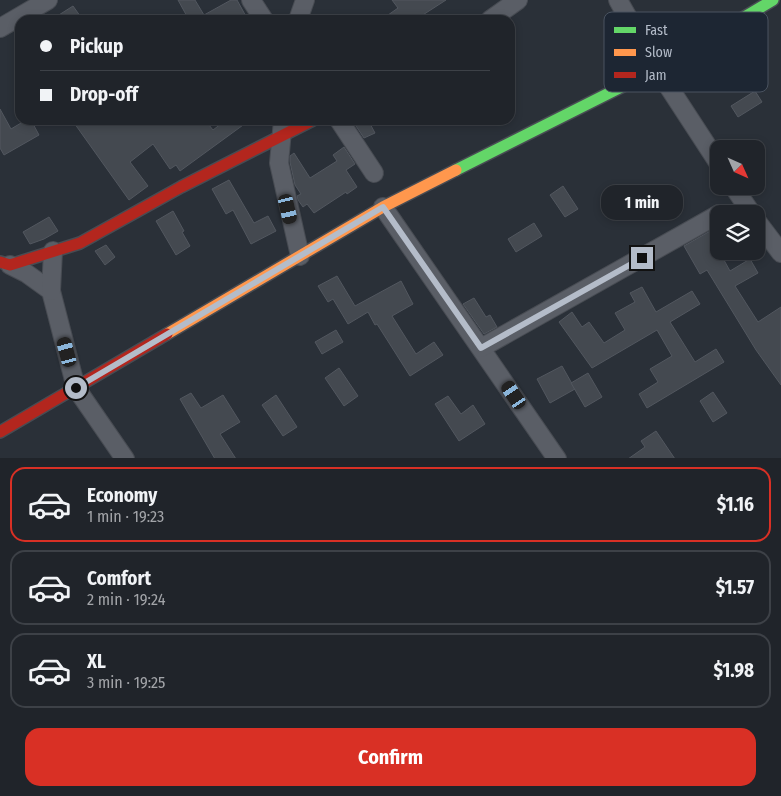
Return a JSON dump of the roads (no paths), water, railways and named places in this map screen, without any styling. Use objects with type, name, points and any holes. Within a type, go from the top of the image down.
[{"type":"street","points":[[22,15],[48,0]]},
{"type":"street","points":[[251,0],[261,15]]},
{"type":"street","points":[[300,15],[305,0]]},
{"type":"street","points":[[497,15],[518,0]]},
{"type":"street","points":[[618,0],[625,12]]},
{"type":"street","points":[[753,12],[773,0]]},
{"type":"street","points":[[0,28],[15,19]]},
{"type":"street","points":[[0,432],[383,207],[611,92]]},
{"type":"street","points":[[672,92],[710,150]]},
{"type":"street","points":[[342,125],[374,173]]},
{"type":"street","points":[[283,128],[279,163],[300,256]]},
{"type":"street","points":[[5,264],[80,243],[181,188],[283,128]]},
{"type":"street","points":[[383,207],[557,458]]},
{"type":"street","points":[[481,348],[710,219]]},
{"type":"street","points":[[765,232],[781,254]]},
{"type":"street","points":[[53,251],[51,291],[76,388],[125,458]]},
{"type":"street","points":[[5,264],[26,273],[51,291]]}]
